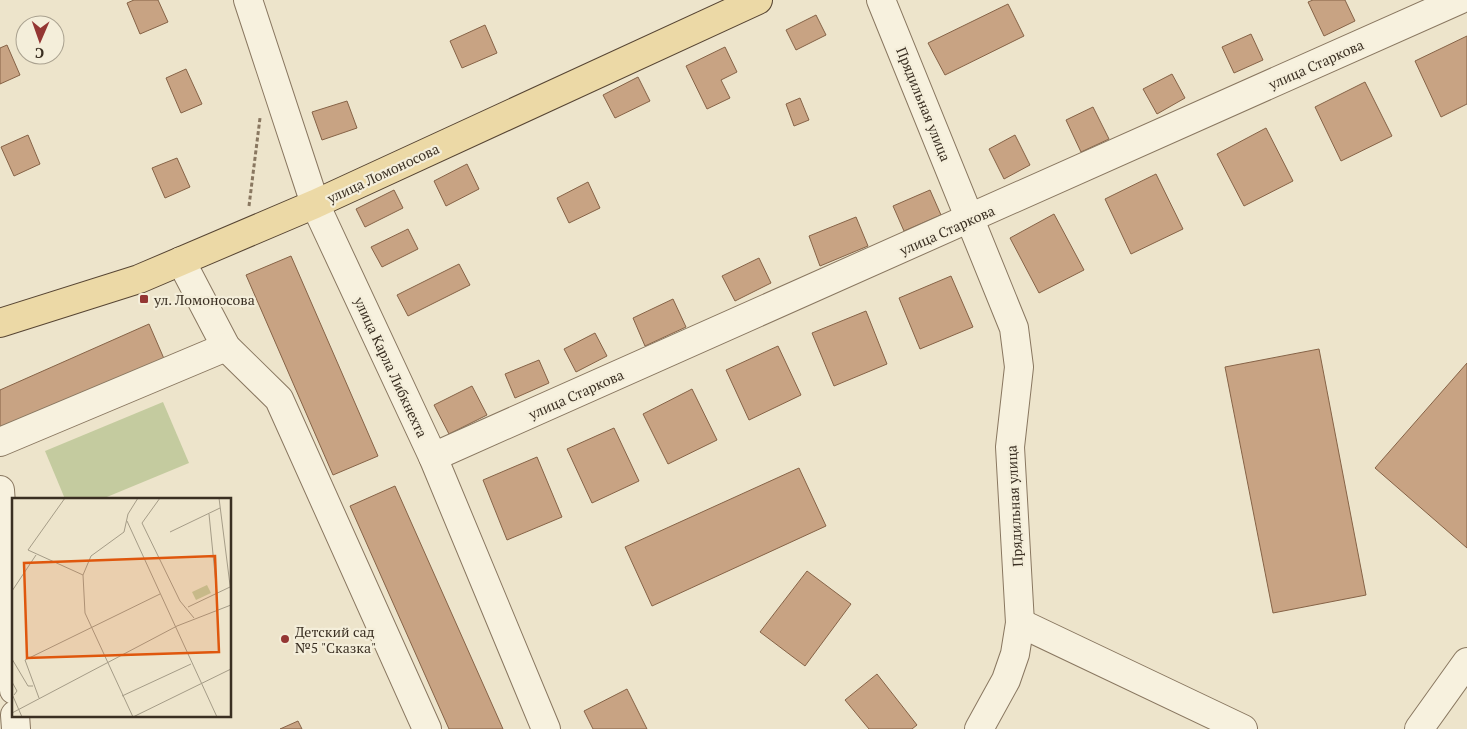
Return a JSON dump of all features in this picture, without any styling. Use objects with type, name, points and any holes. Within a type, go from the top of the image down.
[{"type":"main road","name":"улица Ломоносова","points":[[0,324],[139,279],[245,234],[315,204],[758,0]]},
{"type":"street","name":"улица Карла Либкнехта","points":[[248,0],[315,204],[434,457],[546,729]]},
{"type":"street","name":"Прядильная улица","points":[[881,0],[1014,328],[1019,367],[1010,446],[1020,624],[1015,654],[1006,680],[979,729]]},
{"type":"street","name":"улица Старкова","points":[[434,457],[1459,0]]},
{"type":"street","points":[[181,261],[226,347],[279,399],[427,729]]},
{"type":"street","points":[[0,442],[226,347]]},
{"type":"street","points":[[0,490],[12,661]]},
{"type":"street","points":[[1020,624],[1243,729]]},
{"type":"street","points":[[1419,729],[1467,662]]},
{"type":"street","points":[[16,716],[16,729]]},
{"type":"path","points":[[245,234],[260,116]]},
{"type":"green space","points":[[163,402],[189,463],[104,498],[65,498],[45,451]]},
{"type":"building","points":[[134,0],[158,0],[168,22],[140,34],[127,3]]},
{"type":"building","points":[[1313,0],[1345,0],[1355,21],[1324,36],[1308,2]]},
{"type":"building","points":[[1008,4],[1024,36],[945,75],[928,43]]},
{"type":"building","points":[[816,15],[826,35],[796,50],[786,30]]},
{"type":"building","points":[[485,25],[497,53],[462,68],[450,41]]},
{"type":"building","points":[[1251,34],[1263,60],[1234,73],[1222,47]]},
{"type":"building","points":[[1467,36],[1467,104],[1441,117],[1415,61]]},
{"type":"building","points":[[7,45],[20,75],[0,84],[0,48]]},
{"type":"building","points":[[725,47],[737,72],[721,80],[730,98],[707,109],[686,66]]},
{"type":"building","points":[[186,69],[202,104],[181,113],[166,78]]},
{"type":"building","points":[[1172,74],[1185,98],[1157,114],[1143,89]]},
{"type":"building","points":[[638,77],[650,101],[615,118],[603,95]]},
{"type":"building","points":[[1365,82],[1392,136],[1341,161],[1315,107]]},
{"type":"building","points":[[800,98],[809,120],[794,126],[786,104]]},
{"type":"building","points":[[347,101],[357,128],[322,140],[312,112]]},
{"type":"building","points":[[1093,107],[1109,139],[1081,152],[1066,120]]},
{"type":"building","points":[[1266,128],[1293,181],[1244,206],[1217,154]]},
{"type":"building","points":[[28,135],[40,164],[14,176],[1,147]]},
{"type":"building","points":[[1015,135],[1030,165],[1004,179],[989,149]]},
{"type":"building","points":[[177,158],[190,187],[165,198],[152,168]]},
{"type":"building","points":[[467,164],[479,189],[446,206],[434,181]]},
{"type":"building","points":[[1156,174],[1183,229],[1131,254],[1105,199]]},
{"type":"building","points":[[588,182],[600,208],[569,223],[557,198]]},
{"type":"building","points":[[394,190],[403,208],[365,227],[356,209]]},
{"type":"building","points":[[930,190],[941,215],[904,231],[893,206]]},
{"type":"building","points":[[1054,214],[1084,270],[1039,293],[1010,238]]},
{"type":"building","points":[[856,217],[868,246],[820,266],[809,236]]},
{"type":"building","points":[[408,229],[418,249],[382,267],[371,247]]},
{"type":"building","points":[[291,256],[378,456],[333,475],[246,275]]},
{"type":"building","points":[[759,258],[771,283],[735,301],[722,276]]},
{"type":"building","points":[[459,264],[470,285],[408,316],[397,295]]},
{"type":"building","points":[[951,276],[973,327],[920,349],[899,298]]},
{"type":"building","points":[[673,299],[686,327],[645,346],[633,318]]},
{"type":"building","points":[[866,311],[887,364],[834,386],[812,333]]},
{"type":"building","points":[[149,324],[165,361],[0,434],[0,390]]},
{"type":"building","points":[[595,333],[607,356],[576,372],[564,349]]},
{"type":"building","points":[[778,346],[801,395],[749,420],[726,370]]},
{"type":"building","points":[[1319,349],[1366,595],[1273,613],[1225,367]]},
{"type":"building","points":[[539,360],[549,383],[515,398],[505,374]]},
{"type":"building","points":[[1467,363],[1467,548],[1375,468]]},
{"type":"building","points":[[472,386],[487,415],[449,434],[434,405]]},
{"type":"building","points":[[692,389],[717,440],[668,464],[643,414]]},
{"type":"building","points":[[614,428],[639,481],[592,503],[567,449]]},
{"type":"building","points":[[537,457],[562,517],[507,540],[483,480]]},
{"type":"building","points":[[799,468],[826,526],[652,606],[625,547]]},
{"type":"building","points":[[395,486],[503,729],[449,729],[350,506]]},
{"type":"building","points":[[807,571],[851,604],[805,666],[760,632]]},
{"type":"building","points":[[877,674],[917,725],[912,729],[869,729],[845,700]]},
{"type":"building","points":[[627,689],[647,729],[593,729],[584,711]]},
{"type":"building","points":[[298,721],[302,729],[280,729]]},
{"type":"place","name":"ул. Ломоносова","points":[[144,299]]},
{"type":"place","name":"Детский сад №5 \"Сказка\"","points":[[285,639]]}]
